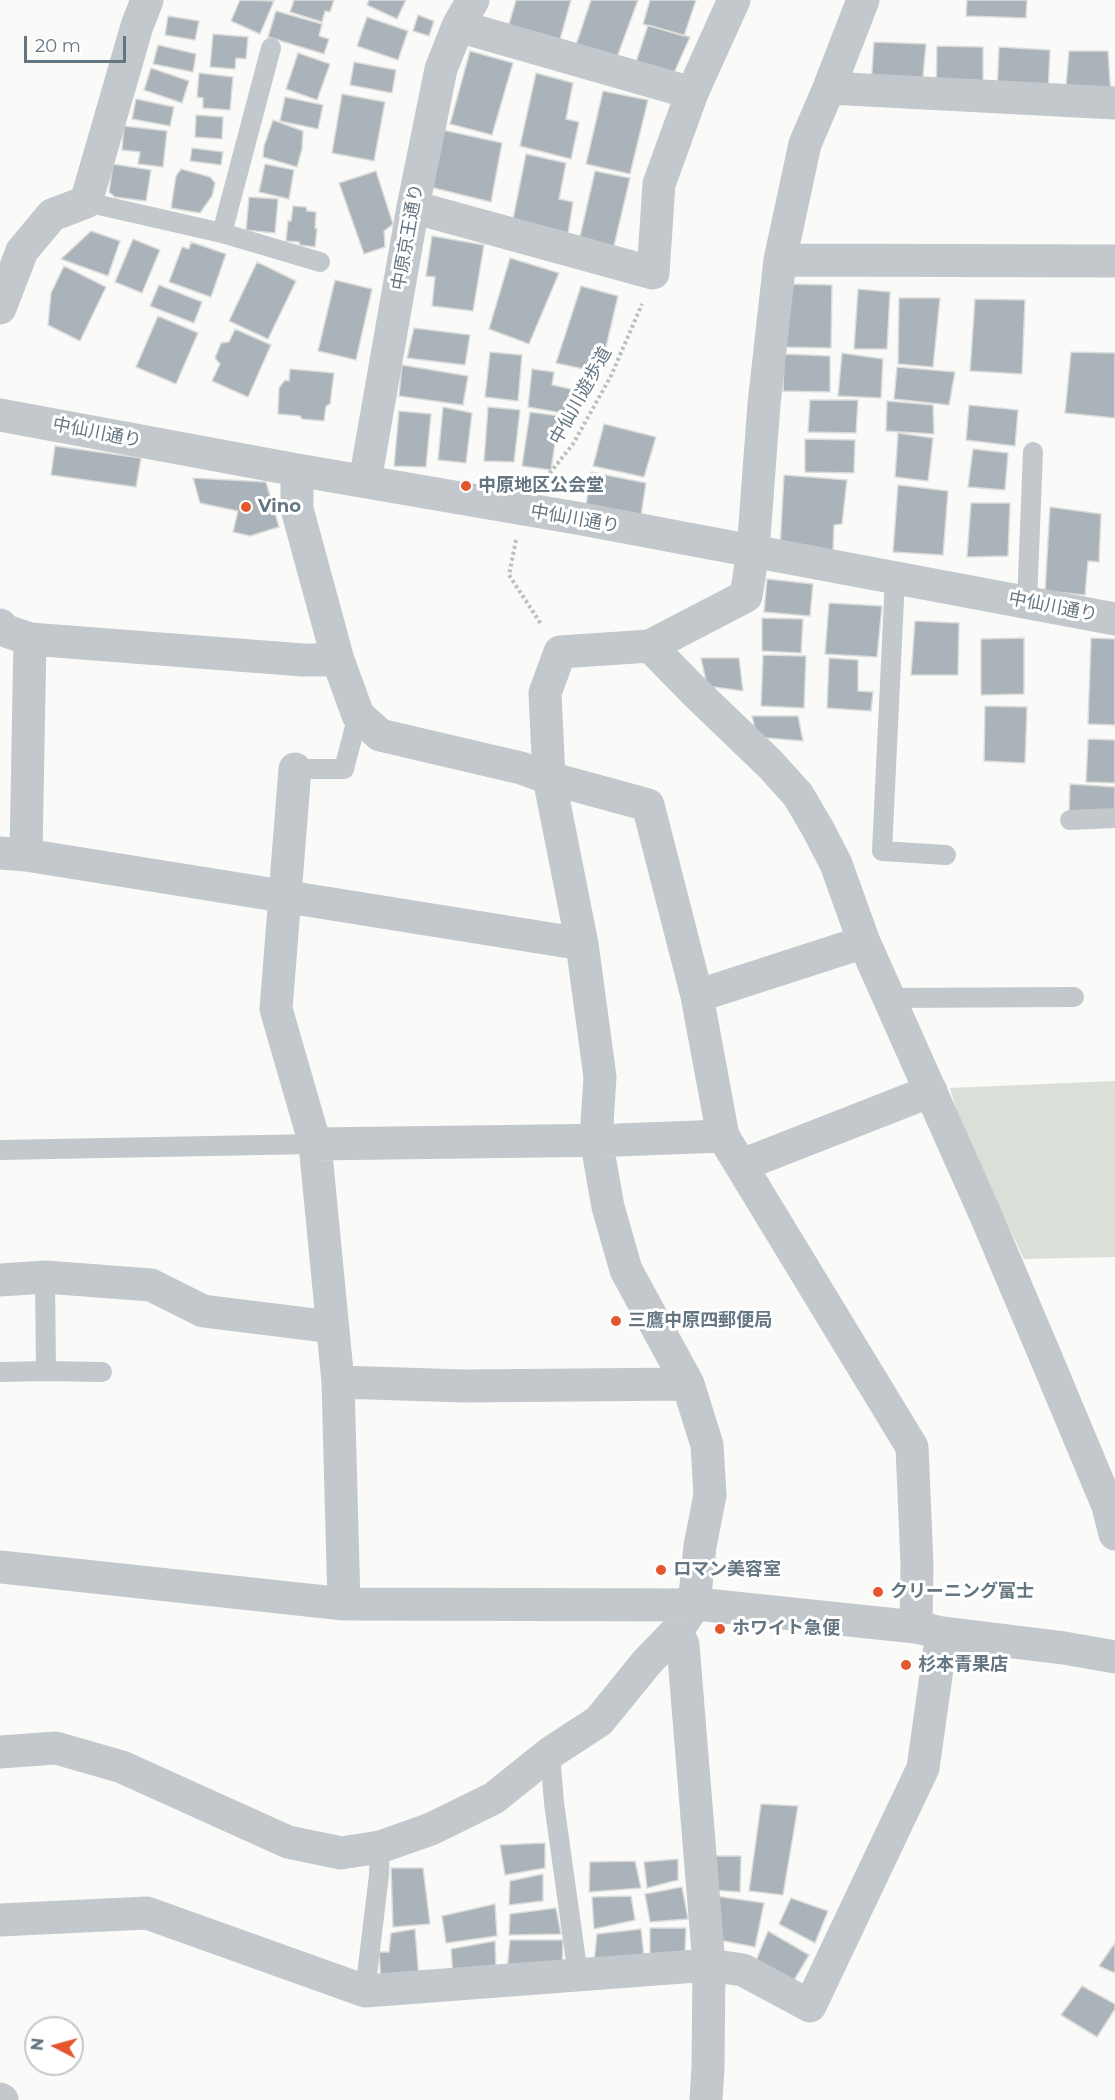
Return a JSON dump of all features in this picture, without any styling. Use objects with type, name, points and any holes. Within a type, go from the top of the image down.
[{"type":"street","points":[[0,308],[22,251],[52,215],[86,202],[137,26],[147,0]]},
{"type":"street","points":[[413,207],[653,273],[659,184],[692,93],[734,0]]},
{"type":"street","points":[[706,2100],[710,1965],[683,1645],[686,1618],[710,1495],[707,1445],[688,1384],[626,1270],[608,1207],[596,1139],[600,1077],[582,944],[549,778],[545,693],[560,652],[650,646],[746,596],[753,550],[764,404],[780,260],[805,144],[863,0]]},
{"type":"street","points":[[465,13],[692,93]]},
{"type":"street","name":"中原京王通り","points":[[365,481],[413,207],[441,69],[465,13]]},
{"type":"street","points":[[829,88],[1115,103]]},
{"type":"street","points":[[780,260],[1115,261]]},
{"type":"street","name":"中仙川通り","points":[[0,415],[753,550],[1115,619]]},
{"type":"street","points":[[0,1920],[147,1913],[365,1991],[710,1965],[743,1971],[810,2006],[923,1768],[929,1630],[917,1565],[912,1447],[723,1136],[697,996],[648,805],[521,768],[380,735],[358,715],[338,660],[297,509],[297,470]]},
{"type":"street","points":[[0,625],[6,631],[30,639],[303,660],[338,660]]},
{"type":"street","points":[[30,639],[13,854],[582,944]]},
{"type":"street","points":[[650,646],[771,764],[798,795],[837,864],[864,942],[931,1091],[1104,1495],[1115,1534]]},
{"type":"street","points":[[296,769],[276,1009],[315,1144],[338,1382],[344,1604]]},
{"type":"street","points":[[697,996],[864,942]]},
{"type":"street","points":[[742,1165],[931,1091]]},
{"type":"street","points":[[315,1144],[723,1136]]},
{"type":"street","points":[[0,1280],[45,1277],[151,1285],[203,1311],[332,1327]]},
{"type":"street","points":[[338,1382],[464,1386],[688,1384]]},
{"type":"street","points":[[0,1567],[344,1604],[929,1630],[1115,1657]]},
{"type":"street","points":[[0,1752],[56,1748],[122,1767],[288,1842],[341,1853],[380,1848],[431,1829],[494,1798],[550,1753],[599,1721],[686,1618]]},
{"type":"lane","points":[[222,232],[271,48]]},
{"type":"lane","points":[[86,202],[222,232],[320,261]]},
{"type":"lane","points":[[1027,602],[1033,452]]},
{"type":"lane","points":[[895,578],[882,851],[946,855]]},
{"type":"lane","points":[[296,769],[344,769],[358,715]]},
{"type":"lane","points":[[1070,820],[1115,818]]},
{"type":"lane","points":[[889,998],[1074,997]]},
{"type":"lane","points":[[0,1150],[315,1144]]},
{"type":"lane","points":[[45,1277],[46,1371]]},
{"type":"lane","points":[[0,1372],[102,1372]]},
{"type":"lane","points":[[550,1753],[554,1803],[578,1975]]},
{"type":"lane","points":[[365,1991],[379,1875],[380,1848]]},
{"type":"path","name":"中仙川遊歩道","points":[[560,652],[508,575],[522,510],[573,444],[611,376],[653,273]]},
{"type":"shaded area","points":[[1115,1081],[1115,1257],[1024,1259],[961,1125],[950,1088]]},
{"type":"building","points":[[240,0],[274,1],[260,34],[231,21]]},
{"type":"building","points":[[294,0],[334,0],[330,12],[325,11],[322,22],[290,12]]},
{"type":"building","points":[[369,0],[406,0],[397,19],[367,5]]},
{"type":"building","points":[[516,0],[571,0],[559,43],[507,31]]},
{"type":"building","points":[[591,0],[638,0],[616,60],[575,48]]},
{"type":"building","points":[[650,0],[696,0],[684,36],[643,24]]},
{"type":"building","points":[[967,0],[1027,0],[1026,18],[966,16]]},
{"type":"building","points":[[276,11],[322,24],[319,36],[329,39],[324,54],[268,37]]},
{"type":"building","points":[[418,15],[434,21],[429,36],[413,31]]},
{"type":"building","points":[[168,16],[199,21],[195,40],[165,35]]},
{"type":"building","points":[[367,17],[408,31],[398,60],[357,46]]},
{"type":"building","points":[[648,25],[690,37],[673,75],[636,62]]},
{"type":"building","points":[[213,34],[248,37],[246,59],[236,58],[235,69],[210,67]]},
{"type":"building","points":[[874,42],[926,44],[922,87],[871,85]]},
{"type":"building","points":[[158,45],[196,54],[193,72],[153,64]]},
{"type":"building","points":[[937,46],[983,47],[983,92],[936,91]]},
{"type":"building","points":[[999,47],[1050,50],[1048,95],[997,93]]},
{"type":"building","points":[[470,51],[513,63],[492,135],[450,124]]},
{"type":"building","points":[[1069,51],[1108,51],[1111,97],[1065,97]]},
{"type":"building","points":[[298,53],[330,64],[317,100],[286,89]]},
{"type":"building","points":[[354,62],[396,70],[392,93],[350,85]]},
{"type":"building","points":[[151,68],[189,81],[182,103],[144,90]]},
{"type":"building","points":[[199,73],[233,77],[230,110],[203,108],[203,98],[197,97]]},
{"type":"building","points":[[536,73],[573,83],[566,119],[579,122],[571,159],[520,146]]},
{"type":"building","points":[[603,91],[648,100],[630,174],[586,164]]},
{"type":"building","points":[[342,94],[385,102],[374,161],[332,153]]},
{"type":"building","points":[[285,97],[323,105],[318,129],[280,121]]},
{"type":"building","points":[[136,99],[174,107],[170,126],[132,119]]},
{"type":"building","points":[[196,115],[223,117],[222,139],[195,137]]},
{"type":"building","points":[[273,120],[303,131],[302,149],[297,167],[263,157],[264,146]]},
{"type":"building","points":[[124,126],[167,131],[163,167],[138,164],[140,152],[122,150]]},
{"type":"building","points":[[443,130],[502,143],[491,202],[430,187]]},
{"type":"building","points":[[192,148],[223,152],[221,165],[190,161]]},
{"type":"building","points":[[526,154],[566,163],[559,199],[573,202],[568,233],[513,219]]},
{"type":"building","points":[[113,164],[151,170],[146,201],[115,197],[109,192]]},
{"type":"building","points":[[265,164],[294,170],[289,199],[259,192]]},
{"type":"building","points":[[181,169],[210,177],[215,183],[212,196],[200,213],[171,208],[176,176]]},
{"type":"building","points":[[376,171],[393,224],[384,231],[385,247],[364,254],[339,183]]},
{"type":"building","points":[[595,171],[630,178],[613,250],[579,241]]},
{"type":"building","points":[[249,197],[278,199],[275,233],[246,230]]},
{"type":"building","points":[[293,206],[306,207],[307,211],[316,212],[315,247],[286,241],[288,221],[291,221]]},
{"type":"building","points":[[91,231],[120,241],[108,276],[61,259]]},
{"type":"building","points":[[432,236],[484,245],[473,311],[432,306],[435,277],[426,276]]},
{"type":"building","points":[[133,239],[160,250],[142,293],[115,282]]},
{"type":"building","points":[[191,242],[226,254],[211,297],[169,282],[182,247],[189,249]]},
{"type":"building","points":[[510,258],[559,273],[529,344],[489,329]]},
{"type":"building","points":[[257,262],[296,281],[268,339],[229,321]]},
{"type":"building","points":[[64,266],[106,287],[80,341],[48,325],[51,293]]},
{"type":"building","points":[[335,280],[372,289],[356,360],[318,351]]},
{"type":"building","points":[[787,284],[832,285],[831,348],[782,347]]},
{"type":"building","points":[[159,285],[202,302],[194,323],[150,306]]},
{"type":"building","points":[[581,286],[618,296],[605,351],[596,348],[588,370],[556,363]]},
{"type":"building","points":[[858,289],[890,292],[887,349],[854,349]]},
{"type":"building","points":[[899,298],[940,298],[933,367],[898,364]]},
{"type":"building","points":[[975,299],[1025,300],[1022,374],[970,371]]},
{"type":"building","points":[[158,316],[198,333],[176,384],[136,367]]},
{"type":"building","points":[[414,328],[470,335],[465,365],[407,358]]},
{"type":"building","points":[[235,329],[271,345],[248,397],[212,381],[220,364],[215,358],[221,343],[229,342]]},
{"type":"building","points":[[490,352],[522,355],[518,401],[485,397]]},
{"type":"building","points":[[1071,352],[1115,353],[1115,418],[1065,413]]},
{"type":"building","points":[[842,353],[883,359],[881,398],[838,396]]},
{"type":"building","points":[[784,354],[830,356],[830,392],[783,391]]},
{"type":"building","points":[[402,365],[468,376],[463,405],[399,396]]},
{"type":"building","points":[[897,367],[955,372],[949,405],[894,399]]},
{"type":"building","points":[[290,369],[334,373],[330,404],[326,406],[324,421],[278,414],[279,388],[285,380],[289,381]]},
{"type":"building","points":[[532,369],[554,372],[552,385],[571,389],[568,414],[528,407]]},
{"type":"building","points":[[810,400],[858,400],[856,433],[808,432]]},
{"type":"building","points":[[887,401],[933,405],[934,434],[886,431]]},
{"type":"building","points":[[969,405],[1018,410],[1015,446],[966,440]]},
{"type":"building","points":[[443,407],[472,413],[466,463],[438,460]]},
{"type":"building","points":[[488,407],[520,410],[514,462],[484,461]]},
{"type":"building","points":[[399,411],[431,414],[426,467],[394,466]]},
{"type":"building","points":[[530,412],[559,416],[551,470],[522,466]]},
{"type":"building","points":[[604,424],[656,437],[644,477],[593,466]]},
{"type":"building","points":[[898,433],[933,438],[928,481],[895,477]]},
{"type":"building","points":[[805,439],[855,440],[854,473],[805,472]]},
{"type":"building","points":[[55,446],[141,458],[136,487],[51,475]]},
{"type":"building","points":[[973,449],[1008,453],[1005,490],[968,487]]},
{"type":"building","points":[[591,472],[646,483],[641,515],[586,506]]},
{"type":"building","points":[[784,475],[847,480],[842,524],[834,525],[833,552],[780,548]]},
{"type":"building","name":"Vino","points":[[193,478],[266,482],[279,527],[250,536],[233,532],[238,511],[200,503]]},
{"type":"building","points":[[898,485],[948,491],[943,555],[893,552]]},
{"type":"building","points":[[971,503],[1010,503],[1008,556],[967,557]]},
{"type":"building","points":[[1050,507],[1101,514],[1099,562],[1088,561],[1085,595],[1045,591]]},
{"type":"building","points":[[767,579],[813,584],[810,616],[764,612]]},
{"type":"building","points":[[829,603],[882,606],[877,657],[825,654]]},
{"type":"building","points":[[762,618],[803,619],[801,653],[762,651]]},
{"type":"building","points":[[915,621],[959,623],[958,675],[911,675]]},
{"type":"building","points":[[1024,638],[1024,694],[981,695],[981,639]]},
{"type":"building","points":[[1091,638],[1115,639],[1115,725],[1088,724]]},
{"type":"building","points":[[763,655],[806,656],[804,708],[761,706]]},
{"type":"building","points":[[701,658],[739,658],[743,691],[707,686]]},
{"type":"building","points":[[829,658],[858,660],[858,691],[873,692],[871,711],[827,708]]},
{"type":"building","points":[[985,706],[1027,707],[1025,763],[984,761]]},
{"type":"building","points":[[752,716],[798,716],[803,741],[757,737]]},
{"type":"building","points":[[1088,739],[1115,740],[1115,783],[1086,782]]},
{"type":"building","points":[[1070,784],[1115,787],[1115,815],[1069,813]]},
{"type":"building","points":[[761,1804],[798,1806],[783,1895],[749,1891]]},
{"type":"building","points":[[545,1843],[545,1868],[505,1875],[500,1845]]},
{"type":"building","points":[[715,1856],[741,1856],[740,1892],[711,1890]]},
{"type":"building","points":[[678,1859],[678,1880],[647,1888],[644,1862]]},
{"type":"building","points":[[635,1861],[641,1888],[589,1892],[590,1862]]},
{"type":"building","points":[[391,1868],[423,1868],[430,1924],[393,1927]]},
{"type":"building","points":[[543,1874],[543,1901],[509,1905],[510,1881]]},
{"type":"building","points":[[682,1887],[688,1919],[650,1922],[645,1894]]},
{"type":"building","points":[[631,1896],[635,1920],[594,1929],[592,1897]]},
{"type":"building","points":[[715,1896],[764,1903],[755,1947],[714,1939]]},
{"type":"building","points":[[791,1898],[828,1911],[815,1943],[779,1924]]},
{"type":"building","points":[[495,1904],[497,1936],[446,1943],[442,1916]]},
{"type":"building","points":[[556,1908],[561,1934],[509,1935],[510,1914]]},
{"type":"building","points":[[650,1928],[686,1928],[685,1951],[650,1957]]},
{"type":"building","points":[[415,1929],[419,1979],[381,1982],[379,1952],[389,1952],[391,1933]]},
{"type":"building","points":[[641,1929],[644,1957],[594,1962],[597,1934]]},
{"type":"building","points":[[768,1931],[809,1955],[790,1987],[754,1966]]},
{"type":"building","points":[[510,1940],[563,1940],[562,1971],[507,1971]]},
{"type":"building","points":[[495,1941],[496,1970],[453,1976],[451,1949]]},
{"type":"building","points":[[1115,1943],[1115,1973],[1099,1966]]},
{"type":"building","points":[[1082,1986],[1115,2004],[1115,2009],[1097,2037],[1061,2015]]},
{"type":"place","name":"中原地区公会堂","points":[[466,486]]},
{"type":"place","name":"Vino","points":[[246,507]]},
{"type":"place","name":"三鷹中原四郵便局","points":[[616,1321]]},
{"type":"place","name":"ロマン美容室","points":[[661,1570]]},
{"type":"place","name":"クリーニング富士","points":[[878,1592]]},
{"type":"place","name":"ホワイト急便","points":[[720,1629]]},
{"type":"place","name":"杉本青果店","points":[[906,1665]]}]
